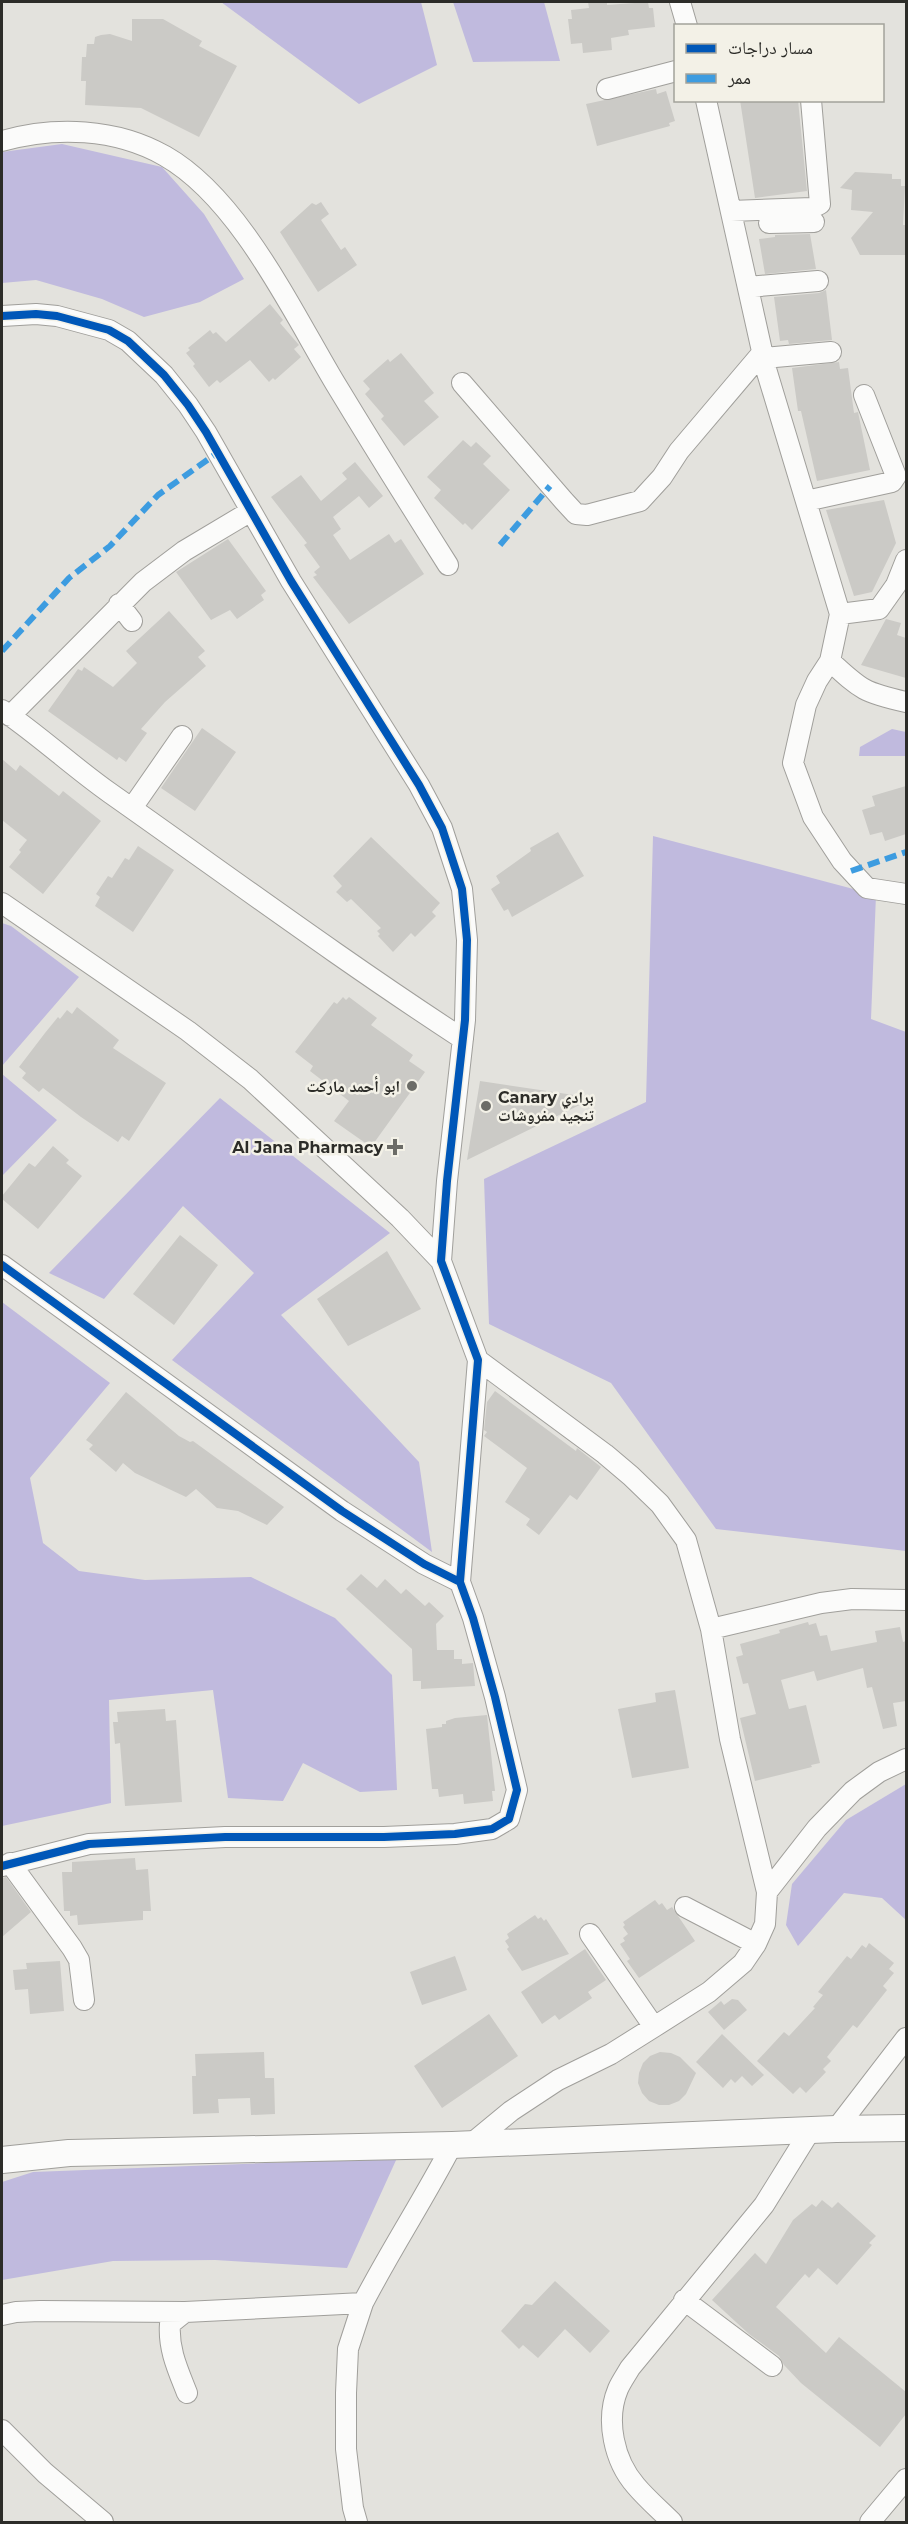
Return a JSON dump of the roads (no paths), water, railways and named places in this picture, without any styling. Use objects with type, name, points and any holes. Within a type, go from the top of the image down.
[{"type":"street","points":[[680,2],[686,24]]},
{"type":"street","points":[[607,89],[674,70]]},
{"type":"street","points":[[706,102],[763,356],[840,614],[830,662],[817,681],[806,705],[793,764],[813,817],[842,861],[867,888],[906,894]]},
{"type":"street","points":[[732,218],[812,208],[820,204],[811,102]]},
{"type":"street","points":[[2,141],[64,131],[110,136],[142,144],[166,156],[211,190],[264,263],[447,565]]},
{"type":"street","points":[[732,218],[814,222]]},
{"type":"street","points":[[748,287],[819,281]]},
{"type":"street","points":[[2,316],[36,314],[57,316],[109,330],[128,341],[147,357],[188,405],[331,646],[419,785],[442,828],[462,889],[467,940],[463,1039],[447,1181],[441,1261]]},
{"type":"street","points":[[462,383],[576,514],[587,515],[640,501],[662,477],[679,452],[763,356],[831,352]]},
{"type":"street","points":[[806,501],[892,482],[896,476],[864,395]]},
{"type":"street","points":[[251,511],[184,551],[143,582],[6,713],[132,808],[336,954],[463,1039]]},
{"type":"street","points":[[840,614],[879,609],[901,588],[906,560]]},
{"type":"street","points":[[119,604],[132,621]]},
{"type":"street","points":[[830,662],[855,685],[871,694],[906,702]]},
{"type":"street","points":[[132,808],[182,735]]},
{"type":"street","points":[[2,903],[188,1031],[250,1079],[376,1195],[441,1261],[478,1360],[460,1582],[489,1674],[517,1790],[508,1819],[492,1829],[454,1834],[384,1837],[225,1837],[89,1844],[6,1864],[72,1948],[78,1960],[84,2000]]},
{"type":"street","points":[[2,1265],[342,1511],[424,1564],[460,1582]]},
{"type":"street","points":[[357,2523],[352,2508],[345,2449],[348,2349],[363,2303],[393,2248],[429,2190],[461,2144],[558,2080],[611,2054],[709,1992],[743,1963],[756,1944],[765,1924],[767,1892],[730,1739],[711,1629],[686,1540],[660,1504],[605,1454],[478,1360]]},
{"type":"street","points":[[711,1629],[821,1603],[852,1599],[906,1600]]},
{"type":"street","points":[[767,1892],[817,1828],[853,1791],[879,1772],[906,1758]]},
{"type":"street","points":[[685,1907],[756,1944]]},
{"type":"street","points":[[590,1934],[654,2027]]},
{"type":"street","points":[[836,2129],[906,2038]]},
{"type":"street","points":[[2,2160],[69,2153],[461,2144],[906,2128]]},
{"type":"street","points":[[672,2523],[635,2485],[623,2467],[616,2449],[614,2404],[618,2388],[630,2368],[684,2300],[764,2205],[810,2130]]},
{"type":"street","points":[[684,2300],[772,2366]]},
{"type":"street","points":[[2,2316],[16,2312],[52,2310],[185,2312],[363,2303]]},
{"type":"street","points":[[185,2312],[170,2324],[169,2340],[175,2364],[187,2393]]},
{"type":"street","points":[[2,2430],[45,2473],[103,2523]]},
{"type":"street","points":[[870,2523],[906,2479]]},
{"type":"place","name":"ابو أحمد ماركت","points":[[412,1086]]},
{"type":"place","name":"Canary برادي تنجيد مفروشات","points":[[486,1106]]},
{"type":"place","name":"Al Jana Pharmacy","points":[[395,1147]]}]
